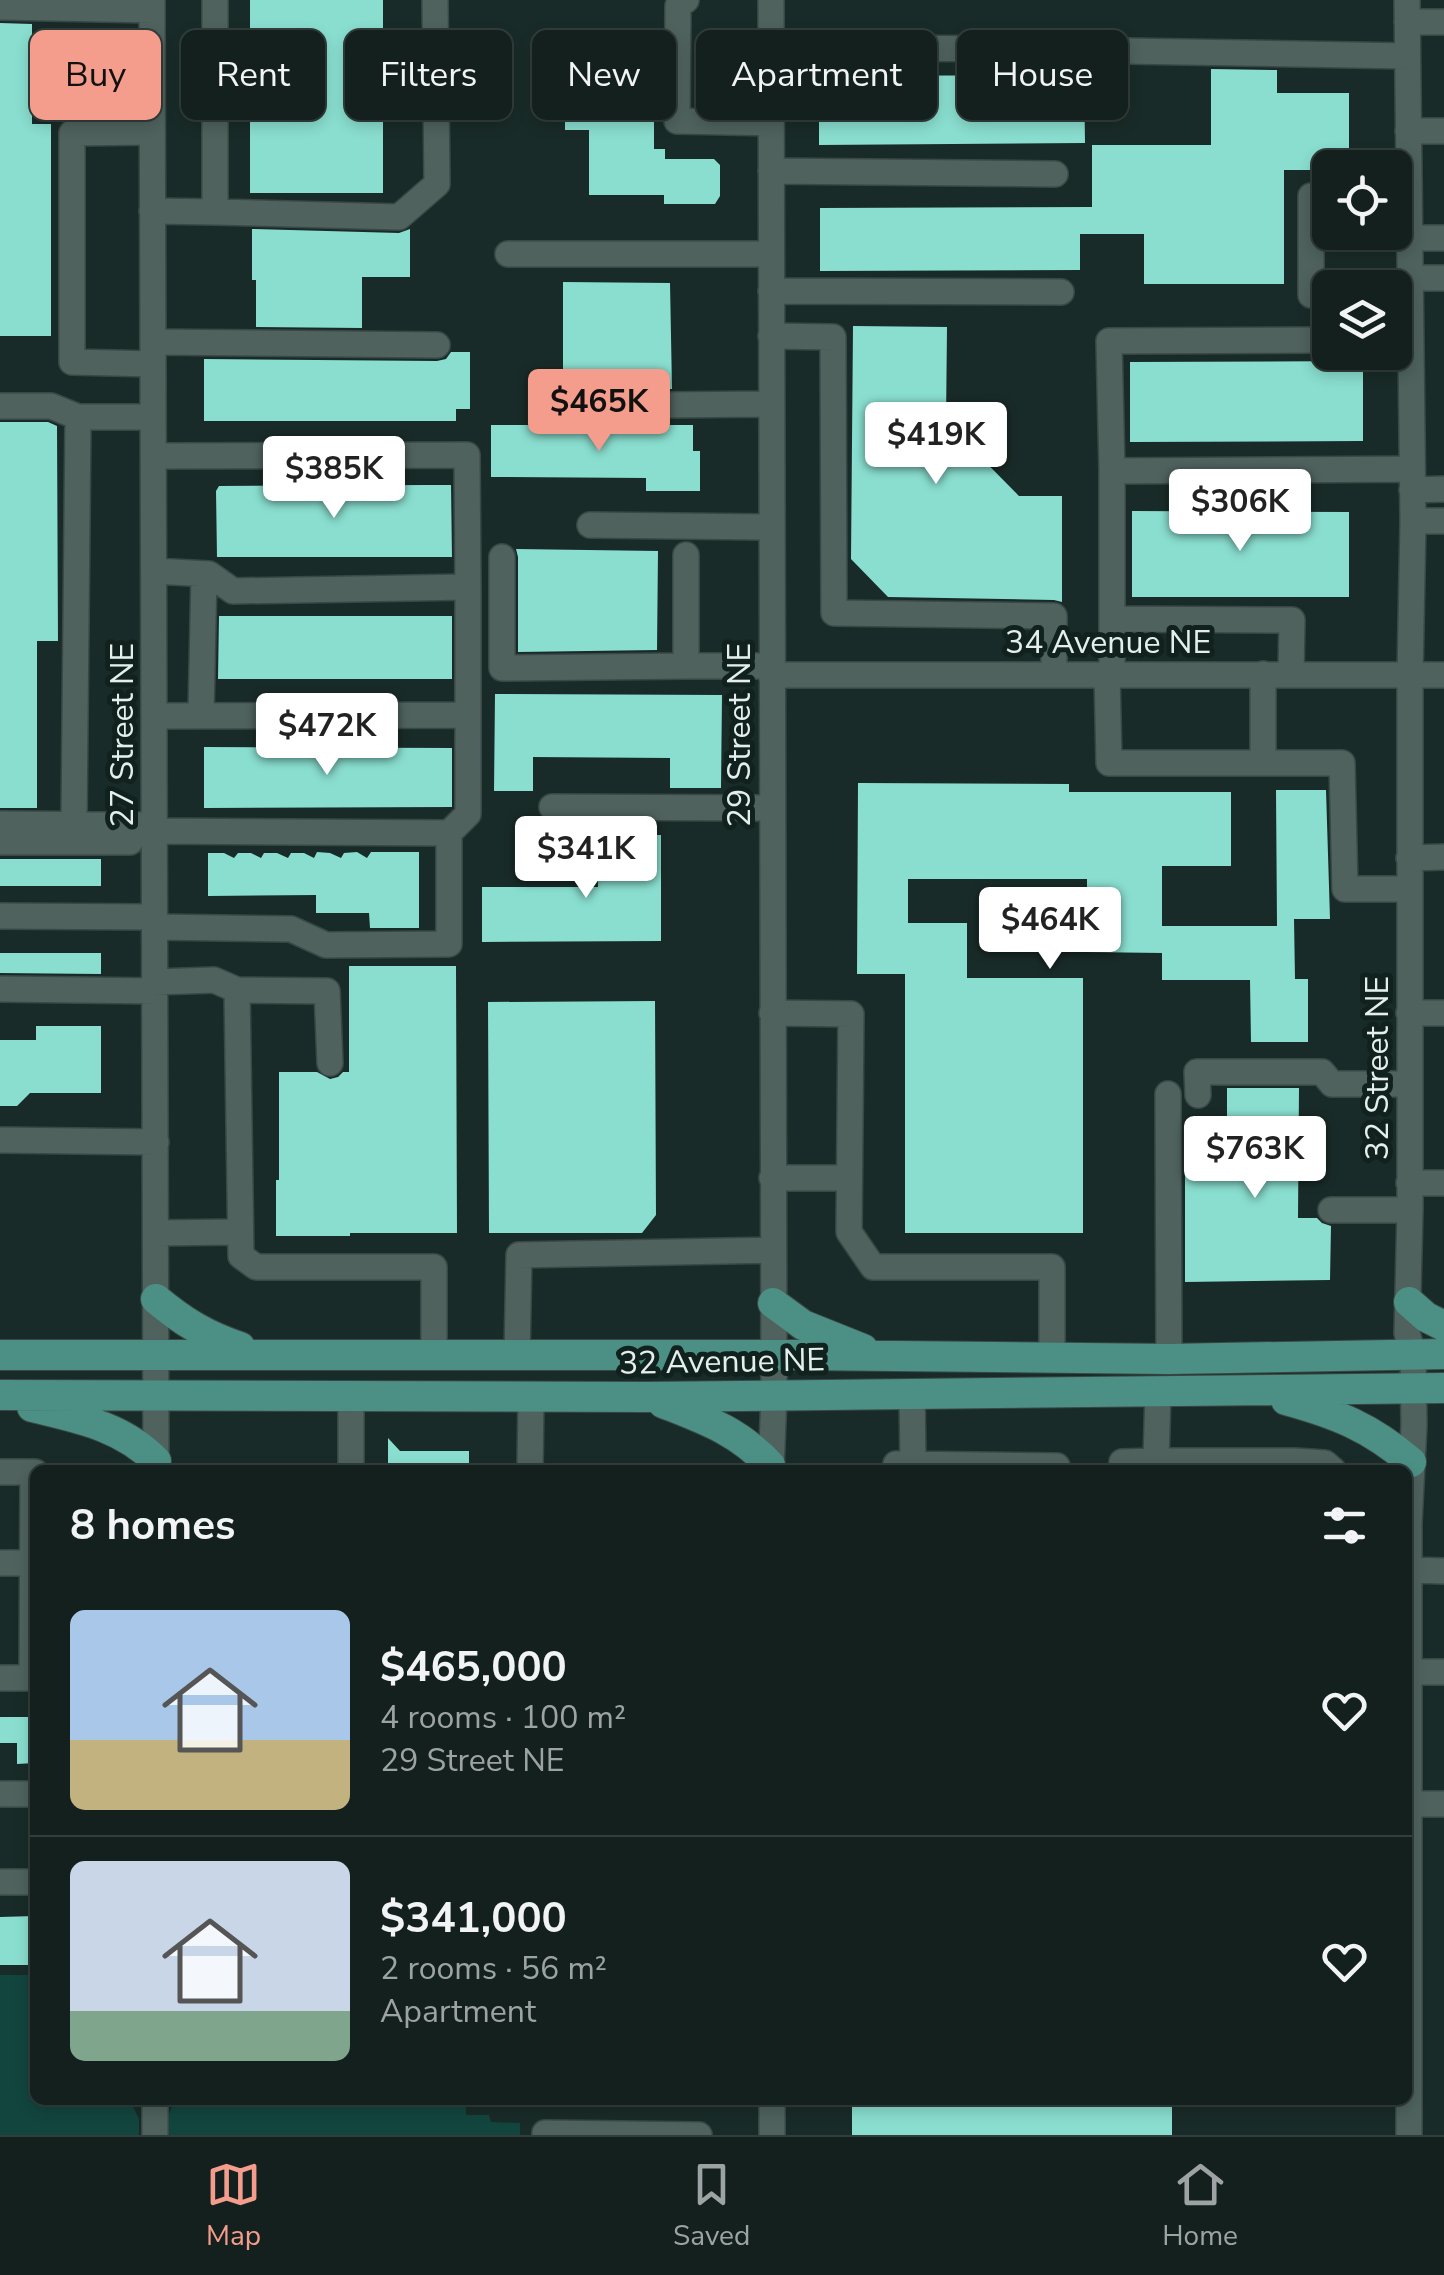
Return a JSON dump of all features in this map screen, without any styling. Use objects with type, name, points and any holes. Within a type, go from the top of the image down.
[{"type":"main road","points":[[156,1299],[206,1336],[262,1355]]},
{"type":"main road","points":[[1409,1302],[1444,1326]]},
{"type":"main road","points":[[772,1303],[803,1325],[880,1356]]},
{"type":"main road","name":"32 Avenue NE","points":[[0,1356],[1169,1359],[1444,1354]]},
{"type":"main road","name":"32 Avenue NE","points":[[0,1397],[531,1398],[1444,1388]]},
{"type":"main road","points":[[1249,1390],[1342,1418],[1374,1433],[1411,1462]]},
{"type":"main road","points":[[0,1397],[121,1432],[144,1448],[156,1465]]},
{"type":"main road","points":[[646,1397],[736,1435],[767,1465]]},
{"type":"street","points":[[214,0],[215,212]]},
{"type":"street","points":[[152,211],[399,217],[437,184],[435,0]]},
{"type":"street","points":[[686,0],[678,6],[678,121],[771,123]]},
{"type":"street","name":"29 Street NE","points":[[770,0],[771,30]]},
{"type":"street","points":[[0,7],[152,5]]},
{"type":"street","name":"27 Street NE","points":[[152,5],[156,1465]]},
{"type":"street","points":[[1407,11],[1444,22]]},
{"type":"street","name":"32 Street NE","points":[[1407,11],[1408,150]]},
{"type":"street","points":[[1128,51],[1408,56]]},
{"type":"street","name":"29 Street NE","points":[[770,1465],[774,1396],[771,123]]},
{"type":"street","points":[[1408,131],[1444,132]]},
{"type":"street","points":[[152,132],[72,133],[72,362],[153,353],[437,345]]},
{"type":"street","points":[[771,171],[1056,174]]},
{"type":"street","points":[[1312,196],[1312,295]]},
{"type":"street","points":[[1412,238],[1444,238]]},
{"type":"street","points":[[508,254],[771,254]]},
{"type":"street","points":[[1412,287],[1444,278]]},
{"type":"street","points":[[771,290],[1061,292]]},
{"type":"street","points":[[771,336],[833,338],[834,613],[1054,616],[1054,674]]},
{"type":"street","points":[[1312,340],[1110,341],[1109,763],[1342,763],[1345,890],[1409,889]]},
{"type":"street","name":"32 Street NE","points":[[1405,370],[1413,521],[1409,858],[1408,1333],[1413,1354],[1414,1425],[1411,1465]]},
{"type":"street","points":[[561,406],[771,404]]},
{"type":"street","points":[[0,406],[52,406],[78,417],[153,417]]},
{"type":"street","points":[[74,824],[78,417]]},
{"type":"street","points":[[0,842],[155,833],[449,832],[468,814],[467,454],[155,456]]},
{"type":"street","points":[[1112,471],[1412,479],[1444,489]]},
{"type":"street","points":[[1413,521],[1444,521]]},
{"type":"street","points":[[590,525],[771,527]]},
{"type":"street","points":[[686,555],[686,666]]},
{"type":"street","name":"34 Avenue NE","points":[[502,557],[502,668],[686,666],[1054,674],[1444,675]]},
{"type":"street","points":[[154,571],[209,574],[233,591],[468,587]]},
{"type":"street","points":[[201,715],[204,574]]},
{"type":"street","points":[[1112,620],[1292,620],[1291,674]]},
{"type":"street","points":[[1262,763],[1263,674]]},
{"type":"street","points":[[155,716],[468,715]]},
{"type":"street","points":[[552,807],[772,808]]},
{"type":"street","points":[[0,824],[74,824],[155,833]]},
{"type":"street","points":[[0,916],[291,929],[326,945],[449,944],[449,832]]},
{"type":"street","points":[[1409,858],[1444,857]]},
{"type":"street","points":[[0,989],[155,987],[214,980],[237,990],[327,991],[330,1063]]},
{"type":"street","points":[[237,990],[242,1256],[256,1266],[434,1267],[434,1355]]},
{"type":"street","points":[[772,1013],[851,1014],[849,1232],[873,1267],[1052,1267],[1052,1359]]},
{"type":"street","points":[[1409,1013],[1444,1014]]},
{"type":"street","points":[[1198,1095],[1198,1072],[1322,1072],[1332,1084],[1409,1084]]},
{"type":"street","points":[[1168,1094],[1169,1359]]},
{"type":"street","points":[[0,1140],[156,1142]]},
{"type":"street","points":[[772,1178],[849,1178]]},
{"type":"street","points":[[1409,1183],[1444,1183]]},
{"type":"street","points":[[1332,1210],[1410,1210]]},
{"type":"street","points":[[156,1233],[240,1232]]},
{"type":"street","points":[[517,1356],[519,1255],[772,1250]]},
{"type":"street","points":[[1156,1461],[1158,1391]]},
{"type":"street","points":[[912,1393],[921,1465]]},
{"type":"street","points":[[351,1396],[351,1465]]},
{"type":"street","points":[[530,1465],[531,1398]]},
{"type":"street","points":[[1122,1465],[1156,1461],[1207,1465]]},
{"type":"street","points":[[1242,1465],[1326,1465]]},
{"type":"street","points":[[0,1472],[30,1472]]},
{"type":"street","points":[[0,1563],[30,1564]]},
{"type":"street","points":[[1412,1570],[1444,1571]]},
{"type":"street","points":[[1412,1672],[1444,1672]]},
{"type":"street","points":[[0,1678],[30,1678]]},
{"type":"street","points":[[0,1794],[30,1794]]},
{"type":"street","points":[[1412,1804],[1444,1804]]},
{"type":"street","points":[[0,1882],[30,1882]]},
{"type":"street","points":[[155,2105],[155,2135]]},
{"type":"street","points":[[772,2105],[772,2135]]},
{"type":"street","name":"32 Street NE","points":[[1409,2105],[1409,2135]]},
{"type":"street","points":[[545,2135],[699,2135]]},
{"type":"green space","points":[[0,1975],[30,1975],[30,2105],[132,2105],[139,2119],[139,2135],[0,2135]]},
{"type":"green space","points":[[173,2105],[466,2105],[466,2115],[489,2115],[491,2122],[520,2123],[520,2135],[167,2135],[167,2118]]},
{"type":"building","points":[[250,0],[383,0],[383,30],[345,30],[345,120],[383,120],[383,193],[250,193],[250,120],[325,120],[325,30],[250,30]]},
{"type":"building","points":[[0,23],[32,24],[30,120],[32,124],[51,124],[51,336],[0,336]]},
{"type":"building","points":[[1211,69],[1277,70],[1277,93],[1349,93],[1349,150],[1312,150],[1312,170],[1284,170],[1284,284],[1144,284],[1144,234],[1080,234],[1080,270],[820,271],[820,208],[1092,207],[1092,145],[1211,145]]},
{"type":"building","points":[[957,75],[957,120],[1085,120],[1085,143],[819,145],[819,120],[937,120],[937,76]]},
{"type":"building","points":[[565,120],[654,120],[654,149],[665,149],[665,159],[714,159],[720,165],[720,196],[715,204],[664,204],[664,195],[589,195],[589,130],[565,130]]},
{"type":"building","points":[[252,229],[399,233],[410,229],[410,277],[362,277],[362,328],[256,327]]},
{"type":"building","points":[[563,282],[670,283],[672,389],[644,389],[644,376],[563,375]]},
{"type":"building","points":[[853,326],[947,327],[946,422],[1019,496],[1062,496],[1062,602],[888,597],[851,559]]},
{"type":"building","points":[[451,352],[470,352],[470,409],[456,409],[456,421],[204,421],[204,359],[437,361],[446,359]]},
{"type":"building","points":[[1312,361],[1312,370],[1363,370],[1363,441],[1130,442],[1130,362]]},
{"type":"building","points":[[0,422],[48,422],[57,426],[58,641],[37,641],[37,808],[0,808]]},
{"type":"building","points":[[491,425],[693,425],[693,451],[700,451],[700,491],[646,491],[646,478],[491,477]]},
{"type":"building","points":[[451,485],[452,557],[217,557],[219,486]]},
{"type":"building","points":[[1132,511],[1349,512],[1349,597],[1132,597]]},
{"type":"building","points":[[516,549],[658,551],[657,650],[518,652]]},
{"type":"building","points":[[219,616],[452,616],[452,679],[218,679]]},
{"type":"building","points":[[495,694],[722,695],[721,788],[670,788],[670,758],[533,757],[533,791],[494,791]]},
{"type":"building","points":[[204,747],[452,748],[452,807],[204,808]]},
{"type":"building","points":[[858,783],[1069,784],[1069,792],[1231,792],[1231,866],[1162,866],[1162,926],[1277,926],[1276,790],[1326,790],[1330,919],[1294,919],[1295,979],[1308,979],[1308,1042],[1251,1042],[1250,980],[1162,980],[1162,953],[1087,952],[1087,879],[908,879],[908,923],[967,923],[967,978],[1083,978],[1083,1233],[905,1233],[905,974],[857,974]]},
{"type":"building","points":[[597,835],[661,835],[661,941],[482,942],[482,887],[598,887]]},
{"type":"building","points":[[317,852],[341,858],[344,853],[357,852],[367,858],[371,852],[419,852],[419,928],[370,928],[369,913],[316,913],[316,895],[208,896],[208,853],[224,853],[234,858],[238,853],[251,853],[261,858],[264,853],[277,853],[288,858],[291,853],[304,853],[314,858]]},
{"type":"building","points":[[0,859],[101,859],[101,886],[0,886]]},
{"type":"building","points":[[0,953],[101,953],[101,974],[0,973]]},
{"type":"building","points":[[349,966],[456,966],[457,1233],[276,1236],[279,1072],[317,1072],[330,1079],[349,1072]]},
{"type":"building","points":[[655,1001],[656,1215],[642,1233],[489,1233],[488,1002]]},
{"type":"building","points":[[36,1026],[101,1026],[101,1093],[30,1093],[17,1106],[0,1106],[0,1040],[36,1040]]},
{"type":"building","points":[[1227,1088],[1299,1088],[1298,1218],[1317,1218],[1331,1226],[1330,1280],[1185,1282],[1185,1174],[1237,1173],[1237,1139],[1227,1139]]},
{"type":"building","points":[[388,1438],[400,1451],[469,1451],[469,1465],[388,1465]]},
{"type":"building","points":[[0,1717],[30,1717],[30,1763],[17,1764],[17,1743],[0,1743]]},
{"type":"building","points":[[30,1916],[30,1965],[0,1965],[0,1917]]},
{"type":"building","points":[[852,2105],[1172,2105],[1172,2135],[852,2135]]}]
